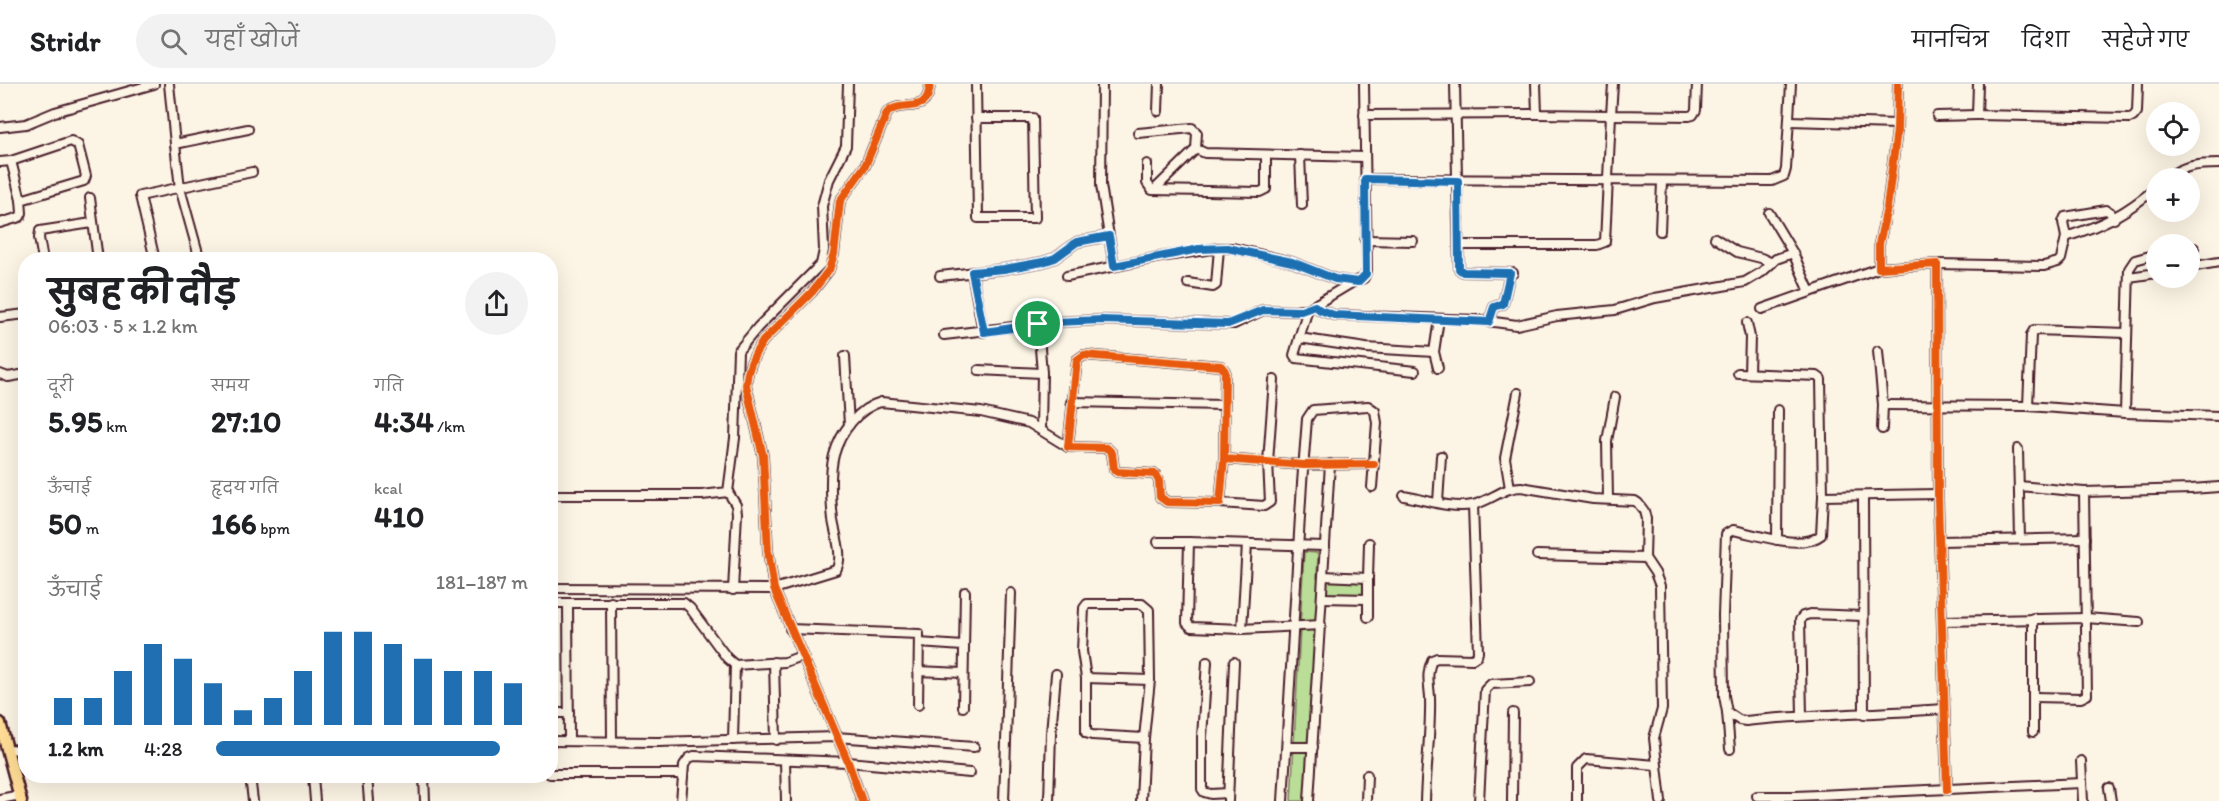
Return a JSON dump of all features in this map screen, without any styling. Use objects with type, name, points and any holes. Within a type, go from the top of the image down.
[{"type":"highway","points":[[0,723],[21,798]]},
{"type":"street","points":[[0,127],[26,124],[55,112],[149,84]]},
{"type":"street","points":[[170,84],[180,188],[198,252]]},
{"type":"street","points":[[733,590],[737,513],[736,505],[728,492],[735,438],[738,351],[758,327],[821,264],[824,250],[822,206],[830,180],[846,146],[848,84]]},
{"type":"street","points":[[862,801],[848,762],[774,589],[768,551],[763,456],[746,385],[757,349],[812,292],[829,270],[834,254],[840,201],[865,166],[886,113],[891,109],[919,104],[928,96],[930,84]]},
{"type":"street","points":[[976,84],[976,118],[978,218],[1035,218],[1033,118],[976,118]]},
{"type":"street","points":[[1102,84],[1101,185],[1114,266]]},
{"type":"street","points":[[1158,111],[1159,84]]},
{"type":"street","points":[[944,335],[1038,324],[1102,320],[1228,324],[1263,310],[1295,311],[1311,307],[1362,279],[1366,274],[1364,84]]},
{"type":"street","points":[[1455,84],[1458,266],[1461,271],[1511,273],[1503,304],[1494,307],[1489,322]]},
{"type":"street","points":[[1536,84],[1537,114]]},
{"type":"street","points":[[1459,245],[1602,244],[1606,239],[1613,84]]},
{"type":"street","points":[[1364,115],[1694,115],[1697,84]]},
{"type":"street","points":[[1365,179],[1772,181],[1784,176],[1786,169],[1791,84]]},
{"type":"street","points":[[1879,268],[1879,244],[1887,208],[1897,124],[1898,84]]},
{"type":"street","points":[[1977,115],[1978,84]]},
{"type":"street","points":[[1937,116],[2133,117],[2137,112],[2138,84]]},
{"type":"street","points":[[1788,121],[1897,124]]},
{"type":"street","points":[[1138,133],[1192,128],[1197,133],[1196,149],[1154,190]]},
{"type":"street","points":[[175,144],[248,129]]},
{"type":"street","points":[[0,162],[12,161],[70,141],[78,145],[86,176],[84,181],[21,200]]},
{"type":"street","points":[[1196,149],[1205,153],[1365,157]]},
{"type":"street","points":[[1147,164],[1147,183],[1150,189],[1154,190],[1264,191],[1266,155]]},
{"type":"street","points":[[1300,155],[1302,206]]},
{"type":"street","points":[[0,223],[20,217],[22,213],[12,161]]},
{"type":"street","points":[[2184,168],[2219,164]]},
{"type":"street","points":[[153,252],[140,197],[142,195],[252,172]]},
{"type":"street","points":[[1660,231],[1662,182]]},
{"type":"street","points":[[2066,237],[2114,219],[2146,196]]},
{"type":"street","points":[[90,198],[97,252]]},
{"type":"street","points":[[1762,309],[1879,268],[1937,264],[2044,266],[2061,259],[2066,237],[2063,222],[2066,217],[2106,210],[2114,219]]},
{"type":"street","points":[[1768,213],[1793,253],[1810,292]]},
{"type":"street","points":[[42,252],[40,231],[92,223]]},
{"type":"street","points":[[940,276],[1043,262],[1055,258],[1077,242],[1109,236]]},
{"type":"street","points":[[1715,238],[1737,252],[1772,263]]},
{"type":"street","points":[[1365,240],[1413,241]]},
{"type":"street","points":[[1188,283],[1213,287],[1216,285],[1219,248]]},
{"type":"street","points":[[1067,276],[1199,249],[1233,248],[1292,262],[1335,279],[1353,282]]},
{"type":"street","points":[[1311,307],[1334,315],[1517,325],[1557,316],[1615,310],[1677,293],[1745,282],[1762,272],[1776,259],[1793,253]]},
{"type":"street","points":[[2126,413],[2129,269],[2135,260],[2146,257]]},
{"type":"street","points":[[2200,265],[2219,262]]},
{"type":"street","points":[[1937,264],[1938,494],[1947,790]]},
{"type":"street","points":[[972,272],[984,332]]},
{"type":"street","points":[[2128,277],[2146,275]]},
{"type":"street","points":[[1311,307],[1299,338],[1294,355],[1296,358],[1415,371]]},
{"type":"street","points":[[0,317],[18,315]]},
{"type":"street","points":[[1438,368],[1434,352],[1439,319]]},
{"type":"street","points":[[1747,323],[1749,373]]},
{"type":"street","points":[[1038,324],[1042,373],[1041,429]]},
{"type":"street","points":[[2028,406],[2031,335],[2034,330],[2127,333]]},
{"type":"street","points":[[1299,338],[1366,348],[1434,352]]},
{"type":"street","points":[[1878,351],[1883,405],[1882,429]]},
{"type":"street","points":[[1068,447],[1075,364],[1084,355],[1221,366],[1225,371],[1224,459],[1220,503]]},
{"type":"street","points":[[844,356],[849,425]]},
{"type":"street","points":[[979,370],[1042,373]]},
{"type":"street","points":[[1730,749],[1724,696],[1725,534],[1732,530],[1777,540],[1810,541],[1821,535],[1823,496],[1821,379],[1817,376],[1738,373]]},
{"type":"street","points":[[0,374],[8,377],[18,375]]},
{"type":"street","points":[[558,588],[774,589],[831,573],[839,566],[840,561],[833,516],[834,454],[855,418],[873,404],[886,401],[981,412],[1029,423],[1068,447],[1107,448],[1112,453],[1114,469],[1117,472],[1155,474],[1159,481],[1158,493],[1163,500],[1268,505],[1270,500],[1268,462],[1274,380]]},
{"type":"street","points":[[1510,488],[1505,458],[1518,393]]},
{"type":"street","points":[[1608,499],[1607,441],[1615,397]]},
{"type":"street","points":[[1071,402],[1224,405]]},
{"type":"street","points":[[1883,405],[2028,406],[2126,413],[2219,416]]},
{"type":"street","points":[[1283,801],[1304,465],[1308,419],[1313,410],[1368,406],[1375,411],[1377,417],[1372,487]]},
{"type":"street","points":[[1777,540],[1778,411]]},
{"type":"street","points":[[2018,449],[2020,538]]},
{"type":"street","points":[[1438,502],[1441,456]]},
{"type":"street","points":[[1224,459],[1304,465],[1374,464]]},
{"type":"street","points":[[1309,801],[1330,464]]},
{"type":"street","points":[[2019,486],[2084,492],[2219,487]]},
{"type":"street","points":[[1404,496],[1458,507],[1473,505],[1494,498],[1510,488],[1521,487],[1635,501],[1641,506],[1646,519],[1645,558],[1660,586],[1662,709],[1654,738],[1660,801]]},
{"type":"street","points":[[558,495],[702,495],[728,492]]},
{"type":"street","points":[[2034,697],[2081,698],[2087,695],[2084,492]]},
{"type":"street","points":[[1823,496],[1938,494]]},
{"type":"street","points":[[1863,496],[1864,715]]},
{"type":"street","points":[[1425,801],[1430,696],[1427,674],[1429,667],[1432,660],[1437,658],[1472,659],[1477,656],[1478,652],[1473,505]]},
{"type":"street","points":[[1940,541],[2085,538]]},
{"type":"street","points":[[1158,542],[1325,546]]},
{"type":"street","points":[[1189,543],[1189,625],[1193,628],[1294,628],[1320,625]]},
{"type":"street","points":[[1368,617],[1369,543]]},
{"type":"street","points":[[1242,629],[1247,544]]},
{"type":"street","points":[[1537,555],[1645,558]]},
{"type":"street","points":[[1323,576],[1368,578]]},
{"type":"street","points":[[963,707],[965,592]]},
{"type":"street","points":[[1004,801],[1011,593]]},
{"type":"street","points":[[1322,598],[1368,599]]},
{"type":"street","points":[[611,602],[612,741]]},
{"type":"street","points":[[558,603],[687,604],[727,658],[735,665],[785,662],[801,656]]},
{"type":"street","points":[[1141,801],[1150,680],[1149,607],[1142,603],[1091,603],[1086,606],[1082,651],[1086,678],[1086,733],[1144,738]]},
{"type":"street","points":[[568,604],[569,741]]},
{"type":"street","points":[[1802,715],[1799,626],[1803,616],[1810,614],[1863,616]]},
{"type":"street","points":[[2033,618],[2034,732]]},
{"type":"street","points":[[1942,621],[2086,618],[2139,622]]},
{"type":"street","points":[[790,628],[919,634],[918,705]]},
{"type":"street","points":[[919,643],[963,646]]},
{"type":"street","points":[[774,662],[776,740]]},
{"type":"street","points":[[1207,662],[1202,737],[1202,789],[1204,792],[1228,797],[1234,662]]},
{"type":"street","points":[[733,740],[735,665]]},
{"type":"street","points":[[918,671],[963,673]]},
{"type":"street","points":[[1049,801],[1056,674]]},
{"type":"street","points":[[1086,678],[1150,680]]},
{"type":"street","points":[[1479,801],[1485,690],[1487,686],[1497,683],[1530,682]]},
{"type":"street","points":[[1727,712],[1738,720],[1746,721],[1802,715],[1864,715],[1944,709]]},
{"type":"street","points":[[558,713],[569,712]]},
{"type":"street","points":[[1512,801],[1513,713]]},
{"type":"street","points":[[558,741],[776,740],[836,737],[974,747]]},
{"type":"street","points":[[1287,747],[1313,747]]},
{"type":"street","points":[[7,749],[18,750]]},
{"type":"street","points":[[681,801],[686,761],[694,756],[848,762],[970,773]]},
{"type":"street","points":[[1577,801],[1577,768],[1586,759],[1656,765]]},
{"type":"street","points":[[784,760],[786,801]]},
{"type":"street","points":[[2081,761],[2083,801]]},
{"type":"street","points":[[558,774],[683,774]]},
{"type":"street","points":[[1366,801],[1367,775]]},
{"type":"street","points":[[251,783],[253,801]]},
{"type":"street","points":[[314,783],[315,801]]},
{"type":"street","points":[[368,783],[369,801]]},
{"type":"street","points":[[424,783],[425,801]]},
{"type":"street","points":[[1757,796],[1832,797],[2082,783]]},
{"type":"street","points":[[2109,788],[2111,801]]},
{"type":"street","points":[[0,799],[21,798]]},
{"type":"green space","points":[[1304,552],[1318,553],[1317,578],[1364,582],[1365,596],[1318,595],[1305,801],[1291,801]]},
{"type":"cycle path","points":[[862,801],[848,762],[774,589],[768,551],[763,456],[746,385],[751,362],[763,341],[812,292],[829,270],[834,254],[840,201],[865,166],[887,113],[893,109],[913,106],[925,101],[930,84]]},
{"type":"cycle path","points":[[1898,84],[1897,130],[1887,208],[1879,244],[1879,268],[1937,264],[1938,500],[1947,790]]},
{"type":"cycle path","points":[[1224,459],[1220,503],[1167,502],[1160,497],[1159,481],[1155,474],[1117,472],[1114,469],[1112,453],[1107,448],[1068,447],[1077,360],[1084,355],[1221,366],[1225,371],[1224,459],[1304,465],[1374,464]]},
{"type":"route","points":[[1365,179],[1458,181],[1459,269],[1463,272],[1510,273],[1503,304],[1494,307],[1489,322],[1334,315],[1315,306],[1301,311],[1263,310],[1234,324],[1102,320],[1038,324],[984,332],[972,272],[1043,262],[1055,258],[1072,244],[1081,240],[1109,236],[1114,266],[1199,249],[1233,248],[1292,262],[1335,279],[1358,282],[1366,274],[1365,179]]}]
